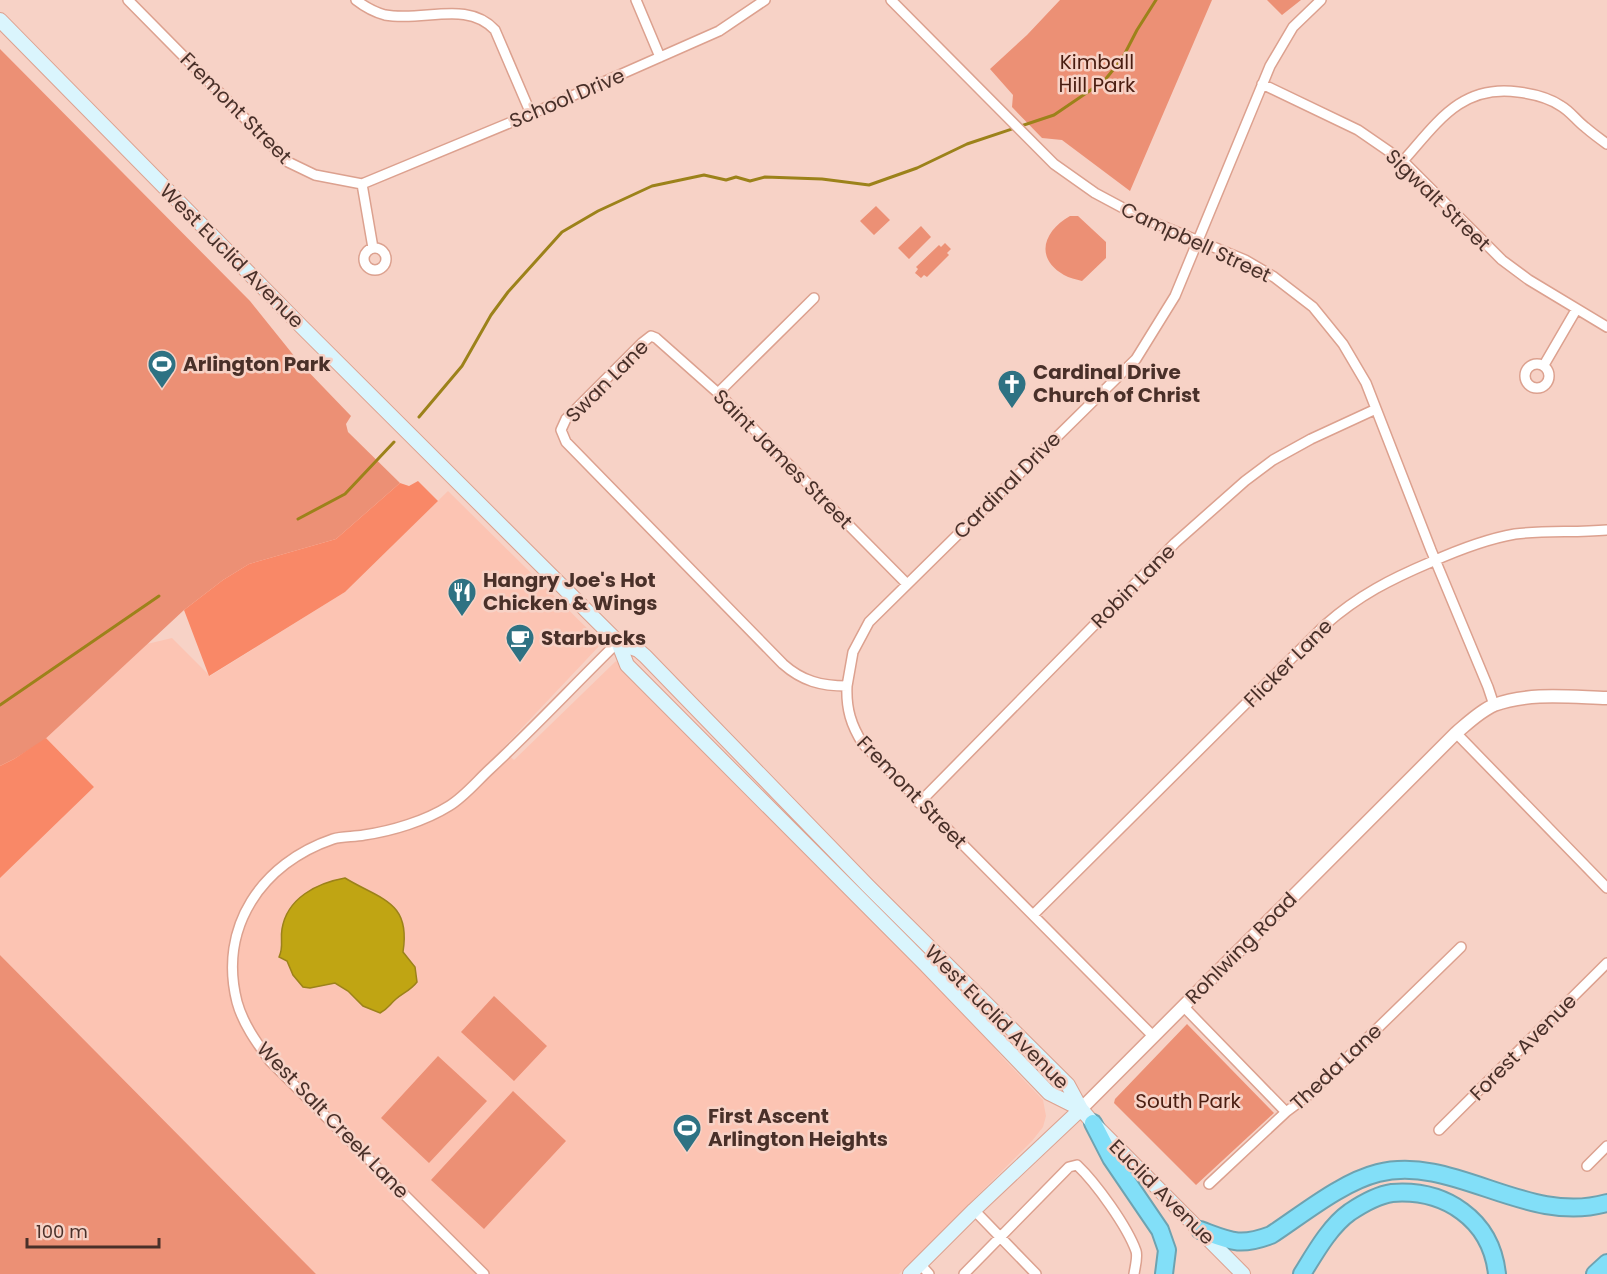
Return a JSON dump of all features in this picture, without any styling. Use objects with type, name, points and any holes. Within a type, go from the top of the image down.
[{"type":"highway","points":[[1093,1123],[1111,1158],[1160,1230],[1167,1250],[1164,1274]]},
{"type":"highway","points":[[1200,1230],[1232,1241],[1245,1243],[1259,1240],[1271,1235],[1351,1184],[1380,1173],[1407,1170],[1441,1175],[1524,1202],[1552,1206],[1595,1206],[1607,1203]]},
{"type":"highway","points":[[1302,1274],[1336,1224],[1370,1200],[1390,1193],[1433,1197],[1450,1203],[1471,1217],[1490,1245],[1497,1274]]},
{"type":"highway","points":[[1594,1274],[1607,1263]]},
{"type":"main road","name":"West Euclid Avenue","points":[[0,20],[292,317],[618,642],[627,665],[926,964],[1049,1093],[1081,1109]]},
{"type":"main road","name":"Euclid Avenue","points":[[1081,1109],[1243,1274]]},
{"type":"main road","name":"Rohlwing Road","points":[[920,1271],[974,1210],[1081,1109]]},
{"type":"street","name":"Fremont Street","points":[[128,0],[288,162],[315,175],[362,184]]},
{"type":"street","points":[[356,0],[370,10],[386,15],[408,16],[461,9],[487,19],[497,36],[531,114]]},
{"type":"street","points":[[636,0],[660,57]]},
{"type":"street","name":"School Drive","points":[[362,184],[531,114],[660,57],[719,30],[765,0]]},
{"type":"street","name":"Campbell Street","points":[[891,0],[1054,164],[1095,193],[1138,216],[1245,260],[1274,277],[1313,307],[1343,344],[1366,383],[1494,705]]},
{"type":"street","name":"Cardinal Drive","points":[[847,686],[853,652],[869,622],[1136,359],[1175,296],[1279,48],[1288,34],[1321,0]]},
{"type":"street","name":"Sigwalt Street","points":[[1262,84],[1348,124],[1403,161],[1502,260],[1576,310],[1607,327]]},
{"type":"street","points":[[1403,161],[1447,112],[1463,100],[1490,91],[1506,90],[1535,94],[1549,99],[1564,107],[1585,128],[1607,144]]},
{"type":"street","points":[[362,184],[373,248]]},
{"type":"street","points":[[718,393],[814,298]]},
{"type":"street","points":[[1544,365],[1576,310]]},
{"type":"street","name":"Swan Lane","points":[[656,338],[651,336],[642,343],[566,419],[561,430],[566,442],[791,670],[816,684],[847,686]]},
{"type":"street","name":"Saint James Street","points":[[656,338],[718,393],[907,584]]},
{"type":"street","name":"Robin Lane","points":[[920,802],[1176,543],[1245,481],[1273,460],[1301,444],[1376,409]]},
{"type":"street","name":"Flicker Lane","points":[[1033,915],[1325,625],[1371,589],[1435,560],[1515,534],[1607,530]]},
{"type":"street","name":"West Salt Creek Lane","points":[[484,1274],[270,1061],[255,1041],[237,1002],[234,970],[238,932],[249,903],[260,889],[278,868],[301,854],[334,839],[365,835],[405,825],[450,805],[533,730],[558,701],[618,642]]},
{"type":"street","name":"Fremont Street","points":[[847,686],[846,702],[852,728],[863,744],[1153,1036]]},
{"type":"street","name":"Rohlwing Road","points":[[1081,1109],[1456,733],[1479,714],[1494,705],[1524,698],[1607,698]]},
{"type":"street","points":[[1456,733],[1607,888]]},
{"type":"street","name":"Theda Lane","points":[[1209,1184],[1286,1112],[1310,1094],[1461,947]]},
{"type":"street","name":"Forest Avenue","points":[[1439,1130],[1607,963]]},
{"type":"street","points":[[1183,1006],[1286,1112]]},
{"type":"street","points":[[1587,1166],[1607,1146]]},
{"type":"street","points":[[964,1274],[1069,1167],[1077,1165],[1088,1175],[1110,1205],[1137,1252],[1134,1274]]},
{"type":"street","points":[[974,1210],[1036,1274]]},
{"type":"shaded area","points":[[418,481],[438,501],[345,592],[209,676],[184,610],[223,580],[249,564],[336,539],[400,483],[409,486]]},
{"type":"shaded area","points":[[448,491],[602,643],[502,749],[514,760],[616,661],[946,990],[1002,1057],[1043,1100],[1046,1116],[1043,1127],[1032,1141],[899,1274],[316,1274],[0,955],[0,878],[94,787],[46,738],[147,644],[172,638],[210,676],[345,592]]},
{"type":"shaded area","points":[[46,738],[94,787],[0,878],[0,766]]},
{"type":"shaded area","points":[[345,878],[381,898],[398,912],[404,935],[403,952],[415,967],[417,982],[380,1013],[363,1006],[348,991],[335,983],[310,988],[303,987],[293,975],[287,961],[279,957],[282,929],[290,909],[314,888]]},
{"type":"green space","name":"Kimball Hill Park","points":[[1060,0],[1212,0],[1130,191],[1062,140],[1042,138],[1012,107],[1013,95],[990,69]]},
{"type":"green space","points":[[1267,0],[1301,0],[1282,15]]},
{"type":"green space","name":"Arlington Park","points":[[0,49],[250,301],[299,362],[351,416],[346,424],[348,432],[400,483],[336,539],[249,564],[223,580],[184,610],[42,742],[0,766]]},
{"type":"green space","points":[[876,206],[890,220],[874,235],[860,221]]},
{"type":"green space","points":[[1070,216],[1078,216],[1106,242],[1106,258],[1082,281],[1066,276],[1054,268],[1046,252],[1049,236],[1061,222]]},
{"type":"green space","points":[[921,226],[931,237],[909,259],[898,248]]},
{"type":"green space","points":[[945,243],[951,249],[947,253],[949,255],[927,277],[924,275],[921,278],[915,273],[918,269],[916,267],[939,245],[941,247]]},
{"type":"green space","points":[[0,955],[316,1274],[0,1274]]},
{"type":"green space","points":[[494,996],[547,1046],[514,1081],[461,1032]]},
{"type":"green space","name":"South Park","points":[[1187,1024],[1274,1113],[1196,1185],[1114,1103],[1115,1099]]},
{"type":"green space","points":[[438,1056],[487,1101],[429,1163],[381,1118]]},
{"type":"green space","points":[[513,1091],[566,1141],[484,1229],[431,1180]]},
{"type":"waterway","points":[[419,417],[462,366],[491,315],[508,292],[562,232],[598,211],[652,186],[704,175],[726,180],[736,177],[750,181],[765,177],[822,179],[869,185],[917,168],[967,144],[1054,115],[1104,81],[1122,59],[1156,0]]},
{"type":"waterway","points":[[298,519],[345,494],[394,442]]},
{"type":"waterway","points":[[0,705],[159,596]]},
{"type":"place","name":"Arlington Park","points":[[162,390]]},
{"type":"place","name":"Cardinal Drive Church of Christ","points":[[1012,410]]},
{"type":"place","name":"Hangry Joe's Hot Chicken & Wings","points":[[462,618]]},
{"type":"place","name":"Starbucks","points":[[520,664]]},
{"type":"place","name":"First Ascent Arlington Heights","points":[[687,1154]]}]
